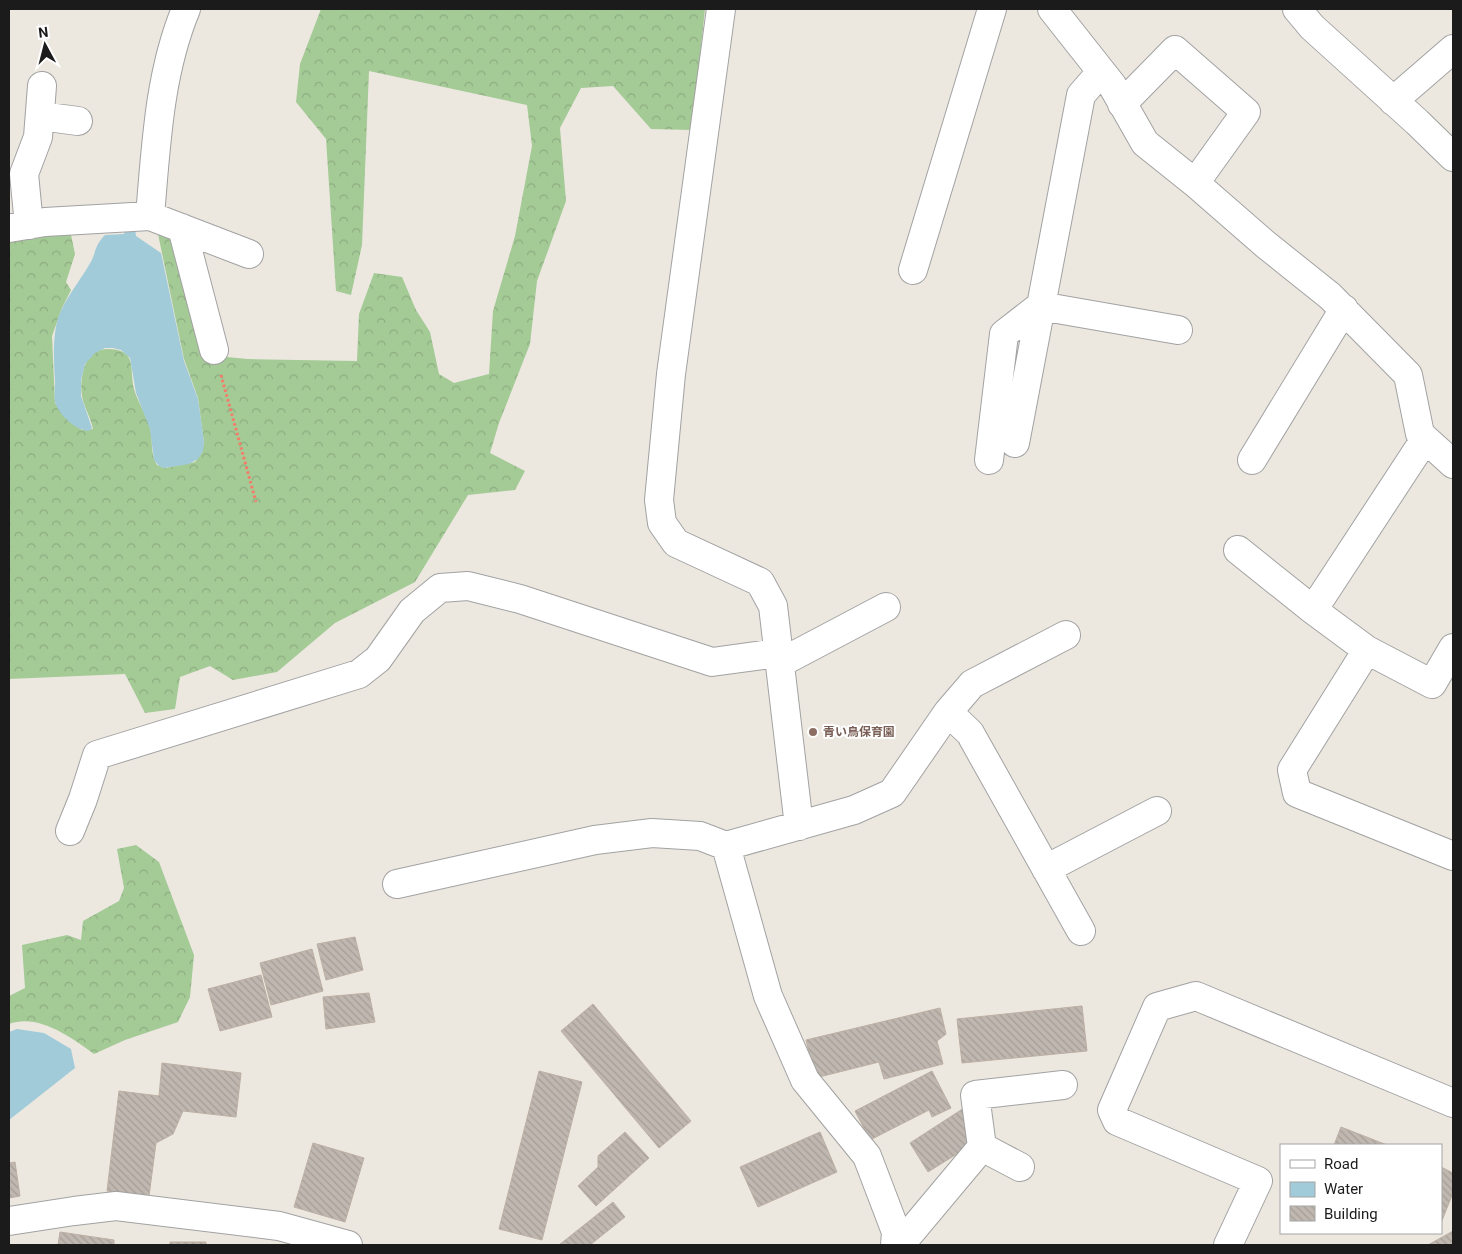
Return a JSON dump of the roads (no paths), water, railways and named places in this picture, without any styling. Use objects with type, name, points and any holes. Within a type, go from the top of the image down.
[{"type":"street","points":[[150,216],[158,117],[176,33],[186,9]]},
{"type":"street","points":[[721,9],[671,374],[659,500],[662,523],[676,543],[760,582],[773,606],[799,826]]},
{"type":"street","points":[[913,270],[992,9]]},
{"type":"street","points":[[1052,9],[1112,85],[1145,143],[1330,296],[1408,375],[1420,434],[1453,464]]},
{"type":"street","points":[[1297,9],[1312,27],[1453,157]]},
{"type":"street","points":[[1393,101],[1453,49]]},
{"type":"street","points":[[1122,104],[1175,50],[1246,112],[1195,183]]},
{"type":"street","points":[[1015,443],[1081,94],[1101,72]]},
{"type":"street","points":[[42,86],[38,137],[24,174],[19,226],[45,222],[150,216],[249,254]]},
{"type":"street","points":[[40,116],[78,121]]},
{"type":"street","points":[[182,228],[214,350]]},
{"type":"street","points":[[989,460],[1004,334],[1040,306],[1178,330]]},
{"type":"street","points":[[1252,460],[1344,309]]},
{"type":"street","points":[[1313,610],[1425,439]]},
{"type":"street","points":[[1238,550],[1367,650],[1432,684],[1453,648]]},
{"type":"street","points":[[70,831],[83,799],[97,755],[359,674],[378,659],[412,611],[440,588],[468,586],[520,599],[712,662],[779,658],[886,608]]},
{"type":"street","points":[[397,884],[595,840],[652,833],[700,836],[726,846],[854,810],[892,793],[948,712],[972,684],[1066,635]]},
{"type":"street","points":[[1367,650],[1292,770],[1297,793],[1453,856]]},
{"type":"street","points":[[948,712],[970,733],[1081,930]]},
{"type":"street","points":[[1046,869],[1157,811]]},
{"type":"street","points":[[726,846],[768,996],[805,1080],[867,1156],[896,1232],[895,1245]]},
{"type":"street","points":[[1228,1245],[1258,1181],[1117,1121],[1112,1110],[1157,1006],[1196,996],[1453,1103]]},
{"type":"street","points":[[900,1245],[982,1147],[975,1095],[1063,1085]]},
{"type":"street","points":[[982,1147],[1020,1167]]},
{"type":"street","points":[[9,1221],[74,1210],[116,1206],[280,1226],[348,1245]]},
{"type":"water","points":[[133,213],[136,236],[161,253],[184,361],[198,399],[204,442],[203,451],[198,459],[189,464],[164,468],[159,466],[154,460],[150,429],[136,393],[130,358],[121,350],[105,348],[95,353],[85,364],[81,380],[81,396],[92,428],[89,431],[78,428],[68,421],[60,412],[55,402],[54,342],[58,318],[68,297],[91,261],[101,239],[105,235],[124,234],[130,215]]},
{"type":"water","points":[[17,1029],[44,1033],[71,1049],[75,1068],[9,1120],[9,1032]]},
{"type":"place","name":"青い鳥保育園","points":[[813,732]]}]
